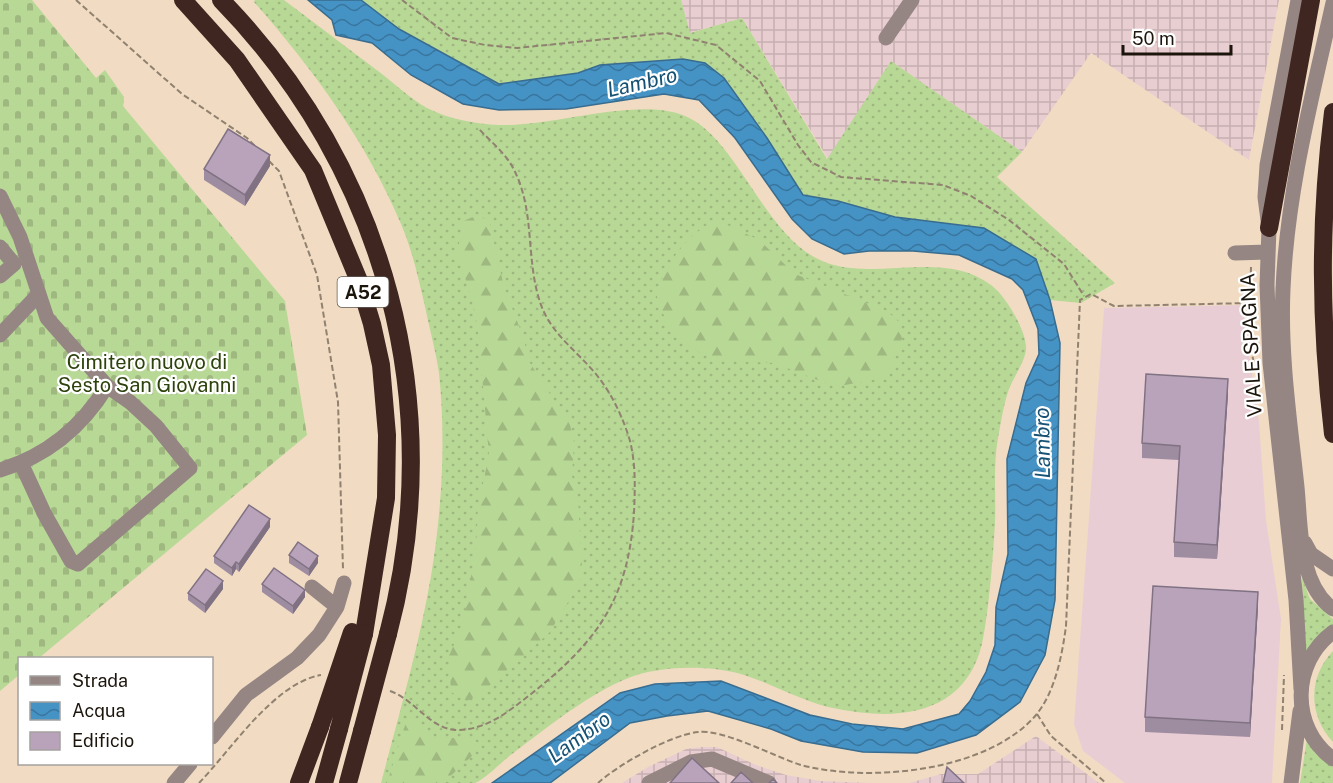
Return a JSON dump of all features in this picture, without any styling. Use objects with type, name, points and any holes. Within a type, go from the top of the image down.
[{"type":"highway","name":"A52","points":[[183,0],[237,60],[313,170],[359,281],[381,365],[387,435],[386,498],[339,729],[324,783]]},
{"type":"highway","name":"A52","points":[[221,0],[280,66],[324,133],[354,190],[369,228],[396,317],[404,364],[412,462],[406,548],[387,634],[348,783]]},
{"type":"highway","points":[[1269,228],[1311,0]]},
{"type":"highway","points":[[1333,112],[1321,254],[1323,329],[1333,434]]},
{"type":"highway","points":[[299,783],[358,633]]},
{"type":"highway","points":[[355,783],[362,731]]},
{"type":"street","points":[[886,38],[912,0]]},
{"type":"street","name":"VIALE SPAGNA","points":[[1298,0],[1267,165],[1265,197],[1269,228],[1270,363],[1296,600],[1301,695]]},
{"type":"street","name":"VIALE SPAGNA","points":[[1333,3],[1288,223],[1283,288],[1284,369],[1302,537],[1311,584],[1324,603],[1333,609]]},
{"type":"street","points":[[0,196],[20,237],[47,318],[107,386],[130,402],[156,426],[190,468],[78,564],[72,561],[44,513],[21,463]]},
{"type":"street","points":[[0,247],[14,264],[0,276]]},
{"type":"street","points":[[1235,253],[1268,252]]},
{"type":"street","points":[[0,335],[38,295]]},
{"type":"street","points":[[0,470],[21,463],[57,443],[93,409],[107,386]]},
{"type":"street","points":[[1302,537],[1311,554],[1333,569]]},
{"type":"street","points":[[213,736],[246,695],[297,658],[320,635],[337,607],[344,583]]},
{"type":"street","points":[[312,587],[337,607]]},
{"type":"street","points":[[1291,783],[1301,695],[1312,654],[1333,632]]},
{"type":"street","points":[[1301,695],[1303,715],[1314,739],[1333,759]]},
{"type":"street","points":[[650,783],[691,762],[712,759],[769,783]]},
{"type":"street","points":[[174,783],[189,765]]},
{"type":"path","points":[[76,0],[182,94],[247,138],[279,171],[317,275],[336,390],[344,583]]},
{"type":"path","points":[[402,0],[452,38],[485,45],[517,48],[666,33],[716,45],[760,81],[798,145],[811,162],[842,177],[943,185],[971,196],[1009,220],[1064,264],[1084,297]]},
{"type":"path","points":[[381,688],[404,697],[438,725],[447,729],[474,729],[488,724],[539,688],[595,632],[615,601],[629,560],[635,495],[634,463],[621,417],[595,373],[559,338],[547,320],[538,293],[527,202],[520,182],[510,164],[479,129]]},
{"type":"path","points":[[598,783],[642,753],[698,732],[721,736],[801,765],[830,771],[883,773],[931,767],[975,756],[1000,743],[1037,714],[1056,676],[1066,626],[1080,302],[1091,294],[1114,306],[1250,303]]},
{"type":"path","points":[[200,783],[274,700],[302,680],[326,675]]},
{"type":"path","points":[[1037,714],[1057,742],[1106,783]]},
{"type":"shaded area","points":[[681,0],[1279,0],[1249,160],[1091,53],[1022,152],[891,61],[828,159],[742,18],[689,33]]},
{"type":"shaded area","points":[[1242,305],[1259,422],[1266,520],[1281,619],[1272,783],[1125,783],[1083,751],[1074,724],[1104,308]]},
{"type":"shaded area","points":[[1036,736],[1099,783],[909,783],[941,774],[978,774]]},
{"type":"shaded area","points":[[717,747],[756,765],[786,775],[821,781],[872,783],[622,783],[648,767],[686,749]]},
{"type":"green space","name":"Cimitero nuovo di Sesto San Giovanni","points":[[0,0],[32,0],[96,78],[105,70],[124,97],[123,106],[285,301],[307,435],[40,657],[18,657],[18,676],[0,691]]},
{"type":"green space","points":[[255,0],[284,0],[415,100],[435,112],[453,118],[499,125],[545,122],[643,109],[685,116],[703,127],[720,143],[781,228],[799,246],[818,259],[838,266],[860,269],[928,267],[950,269],[971,274],[997,290],[1019,323],[1026,349],[1008,392],[998,438],[993,552],[982,644],[973,668],[961,686],[945,699],[926,708],[883,714],[861,713],[825,706],[730,671],[694,668],[659,670],[631,677],[577,706],[475,783],[381,783],[415,654],[435,551],[442,449],[438,365],[412,256],[387,193],[355,135],[336,107],[297,53],[254,2]]},
{"type":"green space","points":[[361,0],[681,0],[690,33],[742,18],[827,159],[891,61],[1022,152],[997,177],[1115,283],[1081,303],[1050,300],[1036,259],[984,228],[895,217],[838,201],[803,195],[767,138],[724,78],[683,59],[600,65],[578,73],[499,84],[399,29]]},
{"type":"green space","points":[[476,216],[489,220],[504,287],[524,339],[528,360],[570,425],[574,442],[572,476],[578,500],[582,567],[580,583],[549,633],[481,693],[467,701],[451,692],[449,656],[462,626],[476,549],[478,507],[489,455],[478,329],[470,292],[457,255],[463,221]]},
{"type":"green space","points":[[715,219],[759,240],[795,274],[887,311],[899,322],[902,338],[891,369],[878,379],[845,385],[823,382],[774,363],[719,360],[689,348],[667,324],[656,294],[672,260],[679,251],[694,235]]},
{"type":"green space","points":[[1302,577],[1310,599],[1333,619],[1333,626],[1304,655]]},
{"type":"green space","points":[[1333,651],[1333,742],[1319,720],[1314,696],[1319,672]]},
{"type":"green space","points":[[408,716],[418,720],[432,738],[465,738],[480,743],[471,757],[443,783],[387,783]]},
{"type":"green space","points":[[1307,739],[1315,753],[1333,767],[1333,783],[1300,783]]},
{"type":"water","name":"Lambro","points":[[308,0],[361,0],[399,29],[499,84],[578,73],[600,65],[683,59],[705,63],[724,78],[767,138],[803,195],[838,201],[895,217],[984,228],[1036,259],[1050,300],[1060,343],[1055,600],[1045,655],[1020,702],[976,735],[917,753],[863,752],[801,741],[771,729],[708,711],[667,716],[630,723],[550,783],[492,783],[620,693],[655,684],[721,681],[810,715],[852,724],[903,729],[959,714],[970,701],[986,672],[995,645],[996,607],[1008,554],[1007,459],[1026,383],[1039,354],[1038,329],[1023,290],[1012,279],[959,255],[913,251],[869,251],[844,254],[812,239],[792,219],[735,138],[699,100],[664,94],[566,109],[499,110],[463,104],[411,75],[372,43],[336,35],[332,20]]},
{"type":"building","points":[[228,129],[270,155],[245,195],[204,169]]},
{"type":"building","points":[[1146,374],[1228,379],[1217,545],[1174,542],[1180,446],[1142,443]]},
{"type":"building","points":[[249,505],[270,519],[239,564],[236,562],[232,568],[214,556]]},
{"type":"building","points":[[298,542],[318,556],[309,569],[289,555]]},
{"type":"building","points":[[274,568],[305,590],[293,606],[262,584]]},
{"type":"building","points":[[206,569],[223,581],[205,605],[188,593]]},
{"type":"building","points":[[1153,586],[1258,592],[1250,723],[1145,717]]},
{"type":"building","points":[[692,758],[719,783],[670,783]]},
{"type":"building","points":[[947,767],[964,783],[943,783]]},
{"type":"building","points":[[741,772],[753,783],[731,783]]}]
